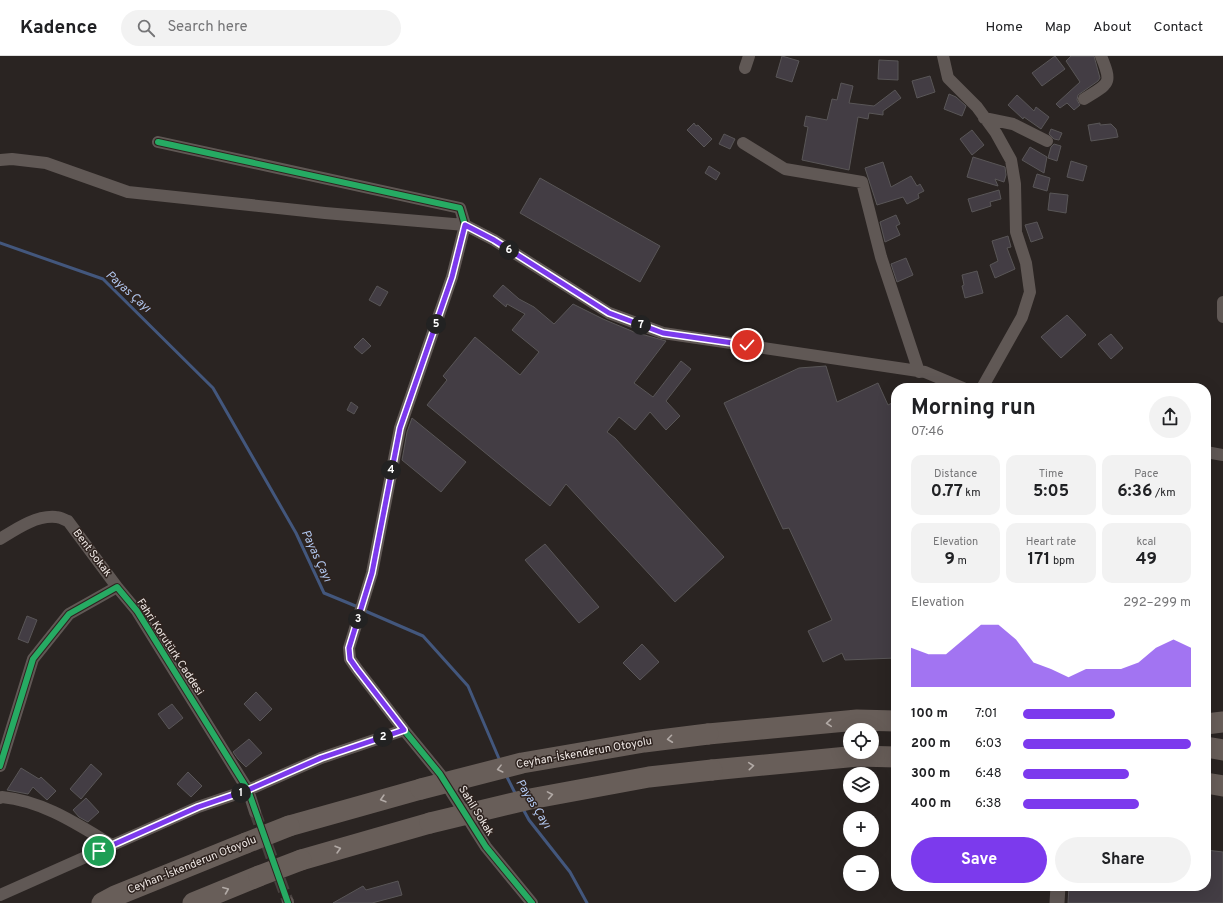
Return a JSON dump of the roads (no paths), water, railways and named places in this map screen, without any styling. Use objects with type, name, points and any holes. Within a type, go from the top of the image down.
[{"type":"highway","name":"Ceyhan-İskenderun Otoyolu","points":[[102,903],[115,896],[289,826],[421,788],[522,763],[644,742],[708,734],[856,720],[891,721]]},
{"type":"highway","points":[[1211,723],[1223,722]]},
{"type":"highway","points":[[1211,748],[1223,750]]},
{"type":"highway","points":[[193,903],[301,860],[430,823],[530,798],[649,777],[858,756],[891,757]]},
{"type":"highway","points":[[1211,784],[1223,786]]},
{"type":"street","points":[[745,68],[749,56]]},
{"type":"street","points":[[943,56],[948,78],[977,107],[996,133],[1011,160],[1015,184],[1016,232],[1026,263],[1030,292],[1022,317],[985,383]]},
{"type":"street","points":[[1084,99],[1107,82],[1107,71],[1101,56]]},
{"type":"street","points":[[984,118],[1013,124],[1047,141]]},
{"type":"street","points":[[158,142],[460,208],[465,225]]},
{"type":"street","points":[[743,143],[784,169],[862,182],[881,257],[919,372]]},
{"type":"street","points":[[0,160],[12,159],[46,163],[128,192],[325,213],[465,225],[494,240],[609,313],[663,333],[925,372],[950,383]]},
{"type":"street","name":"Sahil Sokak","points":[[465,225],[452,277],[400,428],[372,573],[349,648],[350,659],[404,730],[440,774],[486,847],[532,903]]},
{"type":"street","points":[[1223,302],[1223,317]]},
{"type":"street","points":[[1211,453],[1223,455]]},
{"type":"street","name":"Bent Sokak","points":[[0,539],[22,526],[41,519],[57,517],[68,521],[117,586]]},
{"type":"street","points":[[0,766],[33,659],[69,614],[117,586]]},
{"type":"street","name":"Fahri Korutürk Caddesi","points":[[117,586],[137,611],[248,790],[255,812]]},
{"type":"street","points":[[0,895],[198,807],[248,790],[321,758],[404,730]]},
{"type":"street","points":[[0,798],[13,798],[58,813],[112,845]]},
{"type":"street","points":[[1057,903],[1058,891]]},
{"type":"waterway","name":"Payas Çayı","points":[[0,243],[103,279],[213,388],[296,533],[324,593],[358,607]]},
{"type":"waterway","name":"Payas Çayı","points":[[363,610],[423,636],[468,686],[500,761]]},
{"type":"waterway","name":"Payas Çayı","points":[[506,775],[516,795]]},
{"type":"waterway","name":"Payas Çayı","points":[[523,809],[529,820],[570,872],[587,903]]},
{"type":"tunnel","points":[[255,812],[288,902]]}]
